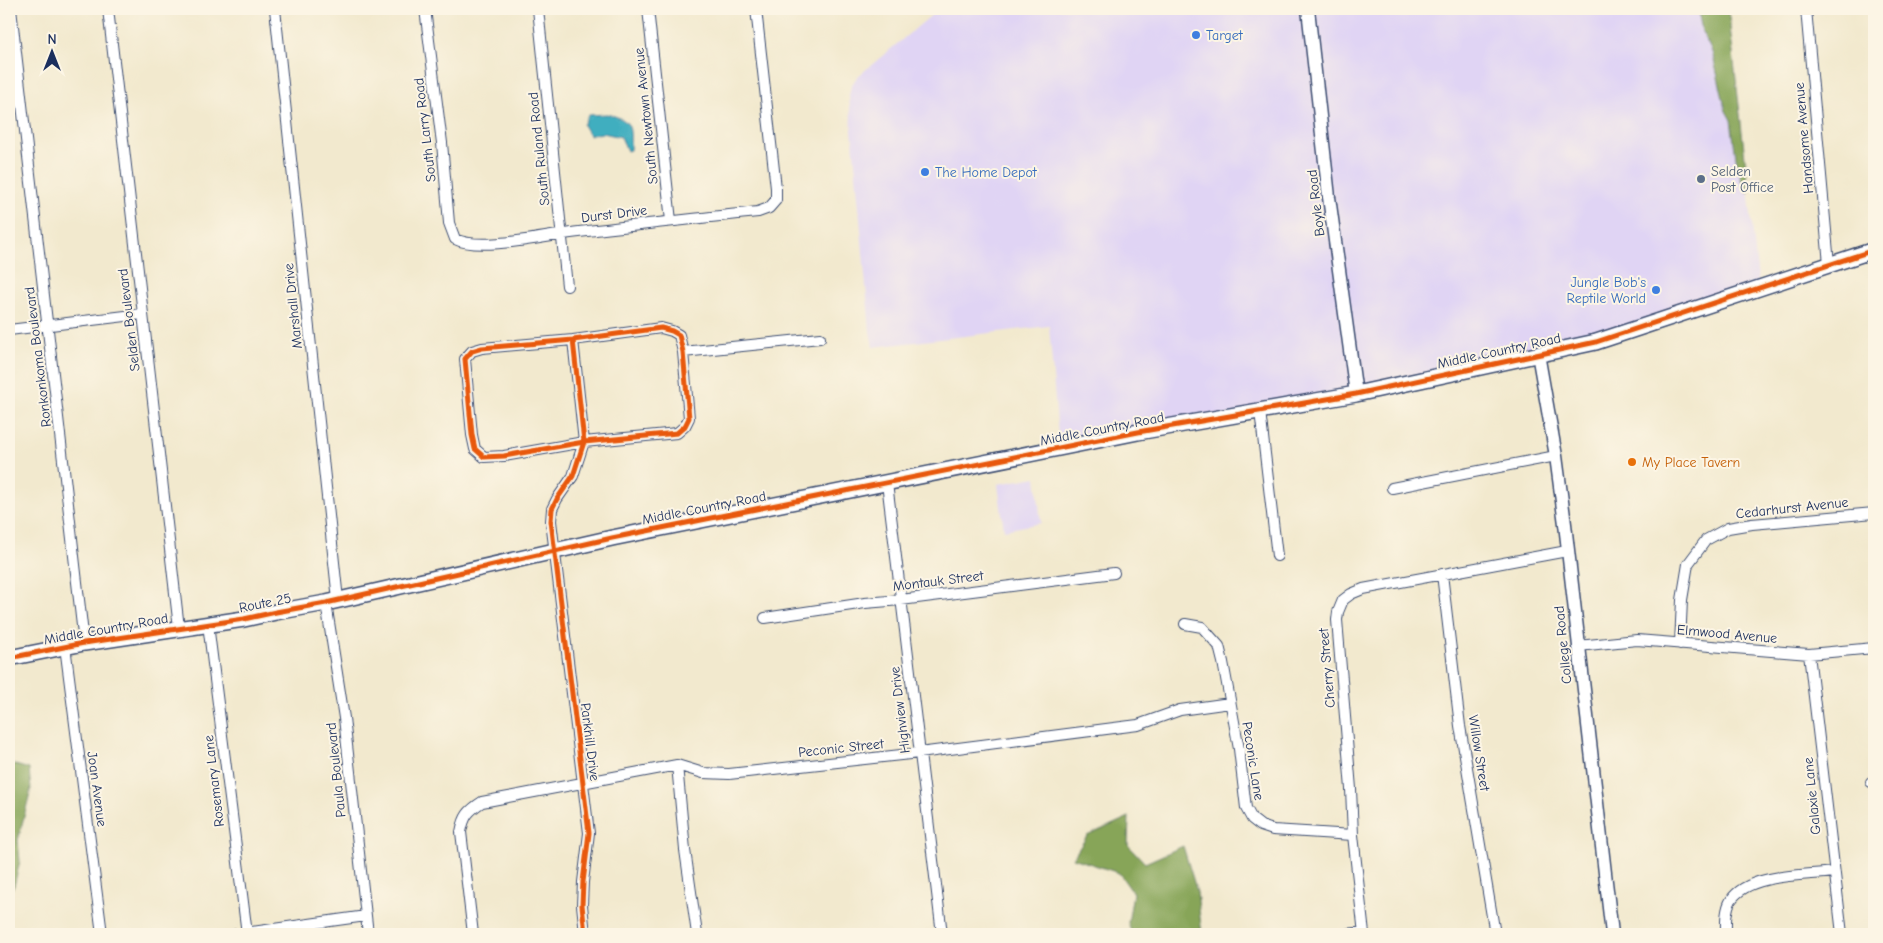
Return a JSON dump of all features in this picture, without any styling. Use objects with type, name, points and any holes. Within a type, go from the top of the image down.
[{"type":"main road","name":"Middle Country Road","points":[[332,602],[618,537],[1138,432],[1356,394],[1599,341],[1874,250]]},
{"type":"main road","name":"Route 25","points":[[208,624],[332,602]]},
{"type":"main road","name":"Middle Country Road","points":[[9,658],[66,646],[208,624]]},
{"type":"street","name":"Ronkonkoma Boulevard","points":[[11,9],[84,643]]},
{"type":"street","name":"Selden Boulevard","points":[[108,9],[179,628]]},
{"type":"street","name":"Marshall Drive","points":[[275,9],[332,602]]},
{"type":"street","name":"South Larry Road","points":[[426,9],[442,143],[449,223],[455,239],[461,242]]},
{"type":"street","name":"South Ruland Road","points":[[538,9],[567,286]]},
{"type":"street","name":"South Newtown Avenue","points":[[648,9],[671,221]]},
{"type":"street","name":"Durst Drive","points":[[461,242],[497,243],[758,212],[769,208],[776,200],[776,188],[756,9]]},
{"type":"street","name":"Boyle Road","points":[[1308,9],[1356,394]]},
{"type":"street","name":"Handsome Avenue","points":[[1806,9],[1829,264]]},
{"type":"street","points":[[9,330],[142,314]]},
{"type":"street","points":[[661,328],[672,330],[679,335],[683,352],[689,418],[685,426],[678,433],[584,442],[504,456],[484,456],[475,449],[465,359],[472,351],[482,348],[573,340],[661,328]]},
{"type":"street","points":[[683,352],[820,338]]},
{"type":"street","points":[[573,340],[584,442]]},
{"type":"street","name":"College Road","points":[[1538,354],[1556,456],[1612,934]]},
{"type":"street","points":[[1260,411],[1277,556]]},
{"type":"street","name":"Parkhill Drive","points":[[584,442],[573,476],[557,498],[552,509],[551,522],[589,833],[582,882],[585,934]]},
{"type":"street","points":[[1392,488],[1556,456]]},
{"type":"street","name":"Highview Drive","points":[[887,483],[942,934]]},
{"type":"street","name":"Cedarhurst Avenue","points":[[1680,644],[1682,600],[1688,564],[1706,540],[1728,528],[1752,524],[1874,513]]},
{"type":"street","name":"Cherry Street","points":[[1364,933],[1353,835],[1351,789],[1336,620],[1343,600],[1363,589],[1567,551]]},
{"type":"street","name":"Montauk Street","points":[[766,618],[855,604],[1114,573]]},
{"type":"street","name":"Willow Street","points":[[1442,574],[1460,726],[1495,934]]},
{"type":"street","name":"Paula Boulevard","points":[[332,602],[368,934]]},
{"type":"street","name":"Rosemary Lane","points":[[208,624],[244,934]]},
{"type":"street","name":"Peconic Lane","points":[[1185,624],[1202,627],[1218,646],[1227,680],[1239,749],[1246,808],[1252,819],[1260,826],[1274,830],[1353,835]]},
{"type":"street","name":"Elmwood Avenue","points":[[1578,646],[1637,640],[1809,654],[1874,648]]},
{"type":"street","name":"Joan Avenue","points":[[66,646],[102,934]]},
{"type":"street","name":"Galaxie Lane","points":[[1809,654],[1833,872],[1842,934]]},
{"type":"street","name":"Peconic Street","points":[[677,764],[703,773],[729,774],[919,753],[1138,725],[1180,710],[1230,703]]},
{"type":"street","points":[[473,934],[461,832],[464,820],[471,809],[482,802],[677,764],[685,850],[697,934]]},
{"type":"street","points":[[1726,934],[1726,916],[1731,901],[1741,890],[1758,882],[1833,872]]},
{"type":"street","points":[[244,934],[366,916]]},
{"type":"street","points":[[1346,934],[1364,933]]},
{"type":"shaded area","points":[[939,9],[1728,9],[1759,288],[1596,342],[1059,448],[1049,326],[873,347],[849,96],[851,86],[857,77]]},
{"type":"shaded area","points":[[1036,477],[1041,523],[1004,530],[998,484]]},
{"type":"green space","points":[[1698,9],[1728,9],[1749,193],[1745,190],[1742,183],[1736,158],[1731,120],[1726,111],[1712,52],[1702,32]]},
{"type":"green space","points":[[9,763],[29,769],[31,789],[18,840],[20,861],[14,886],[9,893]]},
{"type":"green space","points":[[1129,817],[1128,845],[1145,863],[1183,846],[1197,892],[1202,934],[1132,934],[1128,923],[1133,893],[1119,873],[1073,858],[1087,836]]},
{"type":"water","points":[[607,114],[621,119],[628,125],[630,130],[630,150],[627,151],[621,137],[603,133],[589,135],[583,125],[588,115]]},
{"type":"cycle path","points":[[9,658],[84,643],[244,619],[326,603],[612,538],[1138,432],[1356,394],[1596,342],[1874,250]]},
{"type":"cycle path","points":[[573,340],[482,348],[472,351],[465,359],[472,435],[475,449],[484,457],[504,456],[584,442],[677,433],[685,426],[689,418],[683,352],[679,335],[661,328],[573,340],[584,442],[573,476],[552,509],[551,521],[589,833],[582,905],[585,934]]},
{"type":"place","name":"Target","points":[[1196,35]]},
{"type":"place","name":"The Home Depot","points":[[925,172]]},
{"type":"place","name":"Selden Post Office","points":[[1701,179]]},
{"type":"place","name":"Jungle Bob's Reptile World","points":[[1656,290]]},
{"type":"place","name":"My Place Tavern","points":[[1632,462]]}]
